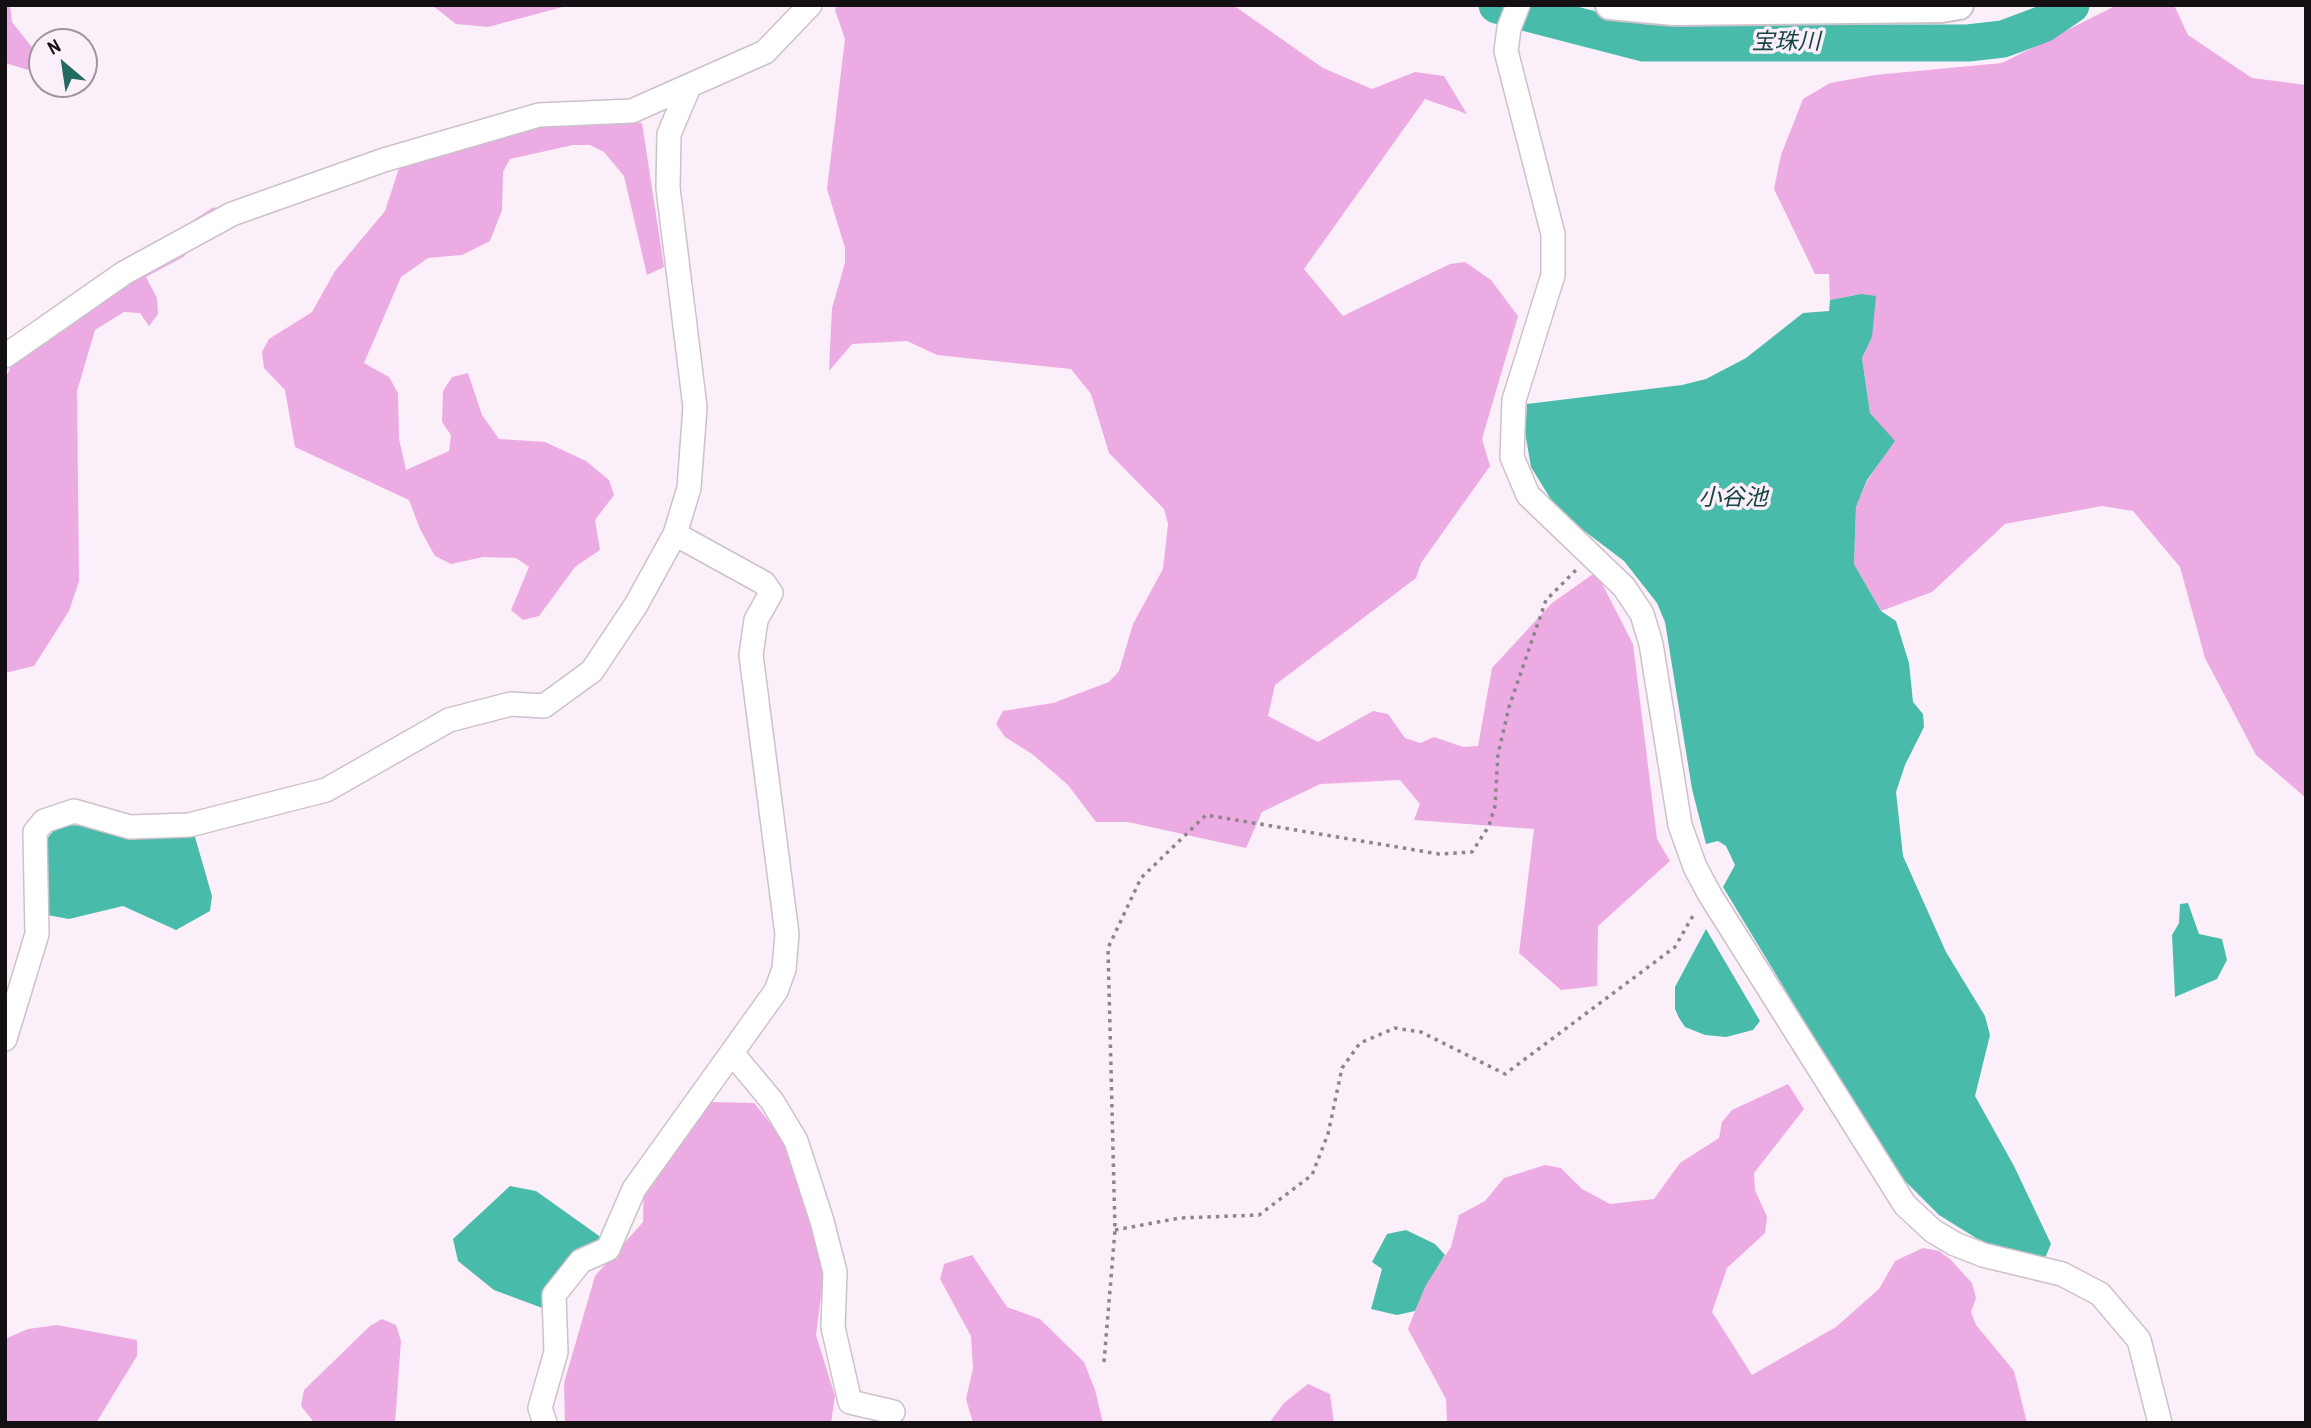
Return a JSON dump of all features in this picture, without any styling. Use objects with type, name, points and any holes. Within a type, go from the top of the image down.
[{"type":"main road","points":[[1610,5],[1674,11],[1941,8],[1959,5]]},
{"type":"street","points":[[5,356],[124,273],[232,214],[384,160],[539,115],[632,111],[765,52],[810,5]]},
{"type":"street","points":[[1518,5],[1508,28],[1507,51],[1553,234],[1553,275],[1514,400],[1512,457],[1528,495],[1624,587],[1642,614],[1651,644],[1680,825],[1710,895],[1889,1182],[1919,1219],[1945,1239],[1968,1250],[2062,1274],[2101,1294],[2139,1340],[2160,1423]]},
{"type":"street","points":[[5,1039],[37,933],[35,832],[44,821],[74,811],[130,827],[189,825],[326,790],[449,720],[512,704],[544,706],[592,671],[636,605],[675,534],[689,488],[695,407],[668,188],[669,134],[689,87]]},
{"type":"street","points":[[545,1423],[540,1408],[556,1352],[554,1295],[581,1261],[608,1249],[634,1189],[776,991],[784,970],[787,934],[751,655],[756,620],[771,593],[764,583],[675,534]]},
{"type":"street","points":[[732,1053],[772,1101],[796,1141],[835,1272],[833,1327],[850,1402],[894,1412]]},
{"type":"path","points":[[1104,1362],[1115,1230],[1108,948],[1141,878],[1206,816],[1439,854],[1472,852],[1489,826],[1494,806],[1498,754],[1509,707],[1546,600],[1591,558]]},
{"type":"path","points":[[1115,1230],[1180,1218],[1259,1215],[1312,1175],[1328,1134],[1342,1068],[1360,1043],[1395,1028],[1421,1032],[1455,1046],[1504,1074],[1675,947],[1697,908],[1710,895]]},
{"type":"shaded area","points":[[5,5],[10,5],[12,22],[28,42],[28,70],[5,63]]},
{"type":"shaded area","points":[[432,5],[570,5],[488,27],[456,24]]},
{"type":"shaded area","points":[[837,5],[1233,5],[1323,68],[1372,89],[1415,72],[1444,76],[1467,114],[1425,99],[1304,269],[1343,316],[1450,264],[1465,262],[1491,280],[1518,316],[1482,439],[1490,466],[1421,563],[1416,578],[1275,685],[1268,716],[1318,742],[1373,711],[1388,714],[1405,738],[1420,743],[1434,737],[1463,747],[1478,746],[1492,668],[1552,603],[1596,572],[1633,644],[1657,839],[1670,861],[1598,926],[1597,986],[1561,990],[1519,953],[1534,829],[1414,820],[1420,804],[1400,780],[1320,784],[1262,812],[1246,848],[1128,822],[1096,822],[1068,785],[1032,754],[1005,737],[996,724],[1003,711],[1053,703],[1109,682],[1119,671],[1133,624],[1163,569],[1168,524],[1164,509],[1109,453],[1091,394],[1071,369],[937,355],[907,341],[852,344],[829,371],[832,308],[845,263],[845,248],[827,189],[845,39],[835,10]]},
{"type":"shaded area","points":[[2117,5],[2174,5],[2188,35],[2252,78],[2306,85],[2306,798],[2256,755],[2205,658],[2180,567],[2133,511],[2102,506],[2005,524],[1932,592],[1881,611],[1854,564],[1856,507],[1867,481],[1894,441],[1870,413],[1862,358],[1872,337],[1861,294],[1830,300],[1829,274],[1815,274],[1774,189],[1781,155],[1803,99],[1830,83],[1875,75],[2002,63]]},
{"type":"shaded area","points":[[534,122],[642,123],[664,267],[647,275],[624,176],[604,152],[590,145],[573,145],[510,159],[503,172],[502,210],[490,241],[462,255],[428,258],[401,277],[364,363],[389,377],[398,393],[399,439],[406,470],[449,451],[451,435],[442,422],[443,391],[452,377],[468,373],[482,415],[499,439],[545,442],[586,461],[609,480],[614,495],[595,520],[600,550],[575,567],[539,616],[523,620],[511,610],[529,567],[516,558],[483,557],[451,564],[435,556],[420,529],[409,500],[295,447],[285,390],[264,368],[262,352],[269,339],[312,312],[335,271],[385,211],[400,165]]},
{"type":"shaded area","points":[[214,207],[218,213],[177,240],[185,256],[146,277],[157,298],[158,314],[149,326],[140,313],[124,312],[95,330],[77,391],[79,581],[69,611],[34,666],[5,673],[5,379],[32,323]]},
{"type":"shaded area","points":[[1788,1084],[1804,1109],[1754,1173],[1755,1190],[1767,1217],[1765,1233],[1727,1268],[1712,1312],[1752,1375],[1836,1327],[1879,1289],[1895,1261],[1923,1248],[1939,1251],[1972,1283],[1976,1298],[1971,1312],[1976,1325],[2014,1371],[2027,1423],[1447,1423],[1446,1399],[1408,1329],[1426,1284],[1451,1247],[1459,1215],[1485,1201],[1504,1178],[1545,1165],[1561,1168],[1582,1189],[1610,1204],[1654,1199],[1680,1163],[1719,1138],[1722,1122],[1732,1110]]},
{"type":"shaded area","points":[[709,1102],[754,1103],[784,1140],[820,1244],[824,1274],[816,1335],[835,1396],[831,1423],[565,1423],[564,1383],[595,1276],[643,1222],[644,1181]]},
{"type":"shaded area","points":[[972,1255],[1007,1307],[1040,1319],[1084,1362],[1095,1390],[1103,1423],[973,1423],[966,1399],[973,1368],[971,1336],[940,1279],[944,1264]]},
{"type":"shaded area","points":[[382,1319],[396,1325],[401,1341],[395,1423],[313,1421],[301,1406],[304,1390],[370,1326]]},
{"type":"shaded area","points":[[57,1325],[137,1340],[137,1356],[96,1423],[5,1423],[5,1339],[28,1329]]},
{"type":"shaded area","points":[[1308,1384],[1330,1394],[1334,1423],[1269,1423],[1284,1403]]},
{"type":"water","name":"小谷池","points":[[1861,294],[1876,296],[1872,337],[1862,358],[1870,413],[1895,441],[1867,480],[1856,507],[1854,564],[1881,611],[1896,621],[1909,663],[1913,702],[1923,714],[1924,727],[1905,765],[1896,792],[1903,856],[1946,952],[1985,1016],[1990,1035],[1975,1096],[2014,1166],[2051,1244],[2045,1258],[1994,1246],[1976,1238],[1939,1215],[1895,1171],[1723,887],[1735,865],[1726,846],[1718,841],[1706,844],[1692,789],[1665,622],[1657,603],[1624,561],[1558,511],[1531,467],[1525,432],[1527,404],[1682,385],[1706,379],[1746,358],[1803,313],[1829,311],[1830,300]]},
{"type":"water","points":[[66,825],[93,826],[149,837],[195,837],[212,896],[210,911],[176,930],[123,906],[69,919],[47,915],[45,841],[56,828]]},
{"type":"water","points":[[2188,903],[2199,934],[2222,939],[2227,960],[2217,979],[2175,997],[2172,935],[2179,923],[2180,904]]},
{"type":"water","points":[[1706,929],[1760,1021],[1753,1030],[1726,1037],[1705,1035],[1685,1027],[1679,1018],[1675,1009],[1675,987]]},
{"type":"water","points":[[510,1186],[536,1191],[609,1243],[545,1309],[494,1290],[458,1261],[453,1239]]},
{"type":"water","points":[[1406,1230],[1435,1244],[1445,1255],[1426,1285],[1415,1311],[1397,1315],[1371,1309],[1382,1269],[1372,1262],[1387,1234]]},
{"type":"waterway","name":"宝珠川","points":[[1497,5],[1644,43],[1968,43],[2003,39],[2043,24],[2071,5]]}]
